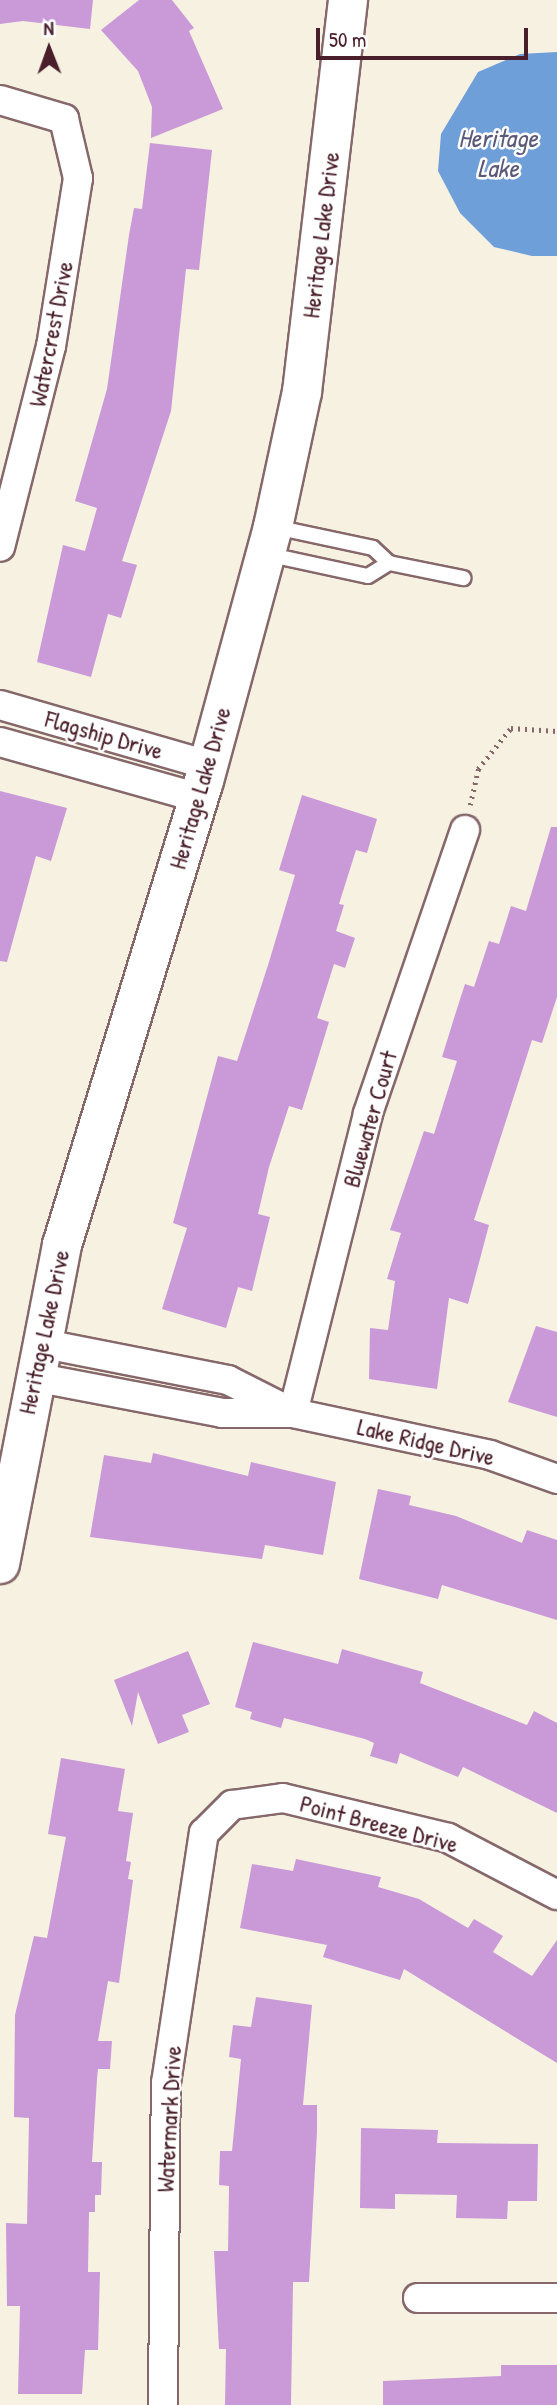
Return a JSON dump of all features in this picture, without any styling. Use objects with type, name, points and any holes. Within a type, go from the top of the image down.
[{"type":"street","name":"Heritage Lake Drive","points":[[0,1564],[37,1360],[62,1245],[203,781],[269,541],[302,392],[348,0]]},
{"type":"street","name":"Watercrest Drive","points":[[0,100],[64,119],[78,178],[12,463],[0,547]]},
{"type":"street","name":"Flagship Drive","points":[[0,705],[203,781]]},
{"type":"street","name":"Flagship Drive","points":[[0,742],[203,781]]},
{"type":"street","name":"Bluewater Court","points":[[293,1413],[368,1114],[465,830]]},
{"type":"street","name":"Lake Ridge Drive","points":[[37,1360],[228,1380],[293,1413],[491,1455],[557,1479]]},
{"type":"street","name":"Point Breeze Drive","points":[[232,1804],[284,1798],[448,1838],[557,1895]]},
{"type":"street","name":"Watermark Drive","points":[[163,2405],[166,2083],[204,1833],[232,1804]]},
{"type":"street","points":[[418,2298],[557,2298]]},
{"type":"lane","points":[[269,541],[368,576],[389,564]]},
{"type":"lane","points":[[269,541],[373,548],[389,564],[463,578]]},
{"type":"path","points":[[465,830],[478,769],[492,748],[511,728],[557,731]]},
{"type":"water","name":"Heritage Lake","points":[[557,52],[557,256],[532,256],[494,247],[460,213],[438,171],[441,134],[478,72],[520,54]]},
{"type":"building","points":[[0,0],[93,0],[90,29],[23,21],[0,24]]},
{"type":"building","points":[[139,0],[172,0],[194,28],[189,31],[223,109],[151,138],[152,107],[138,71],[101,30]]},
{"type":"building","points":[[150,143],[212,150],[199,270],[186,269],[171,411],[122,561],[137,565],[121,618],[108,614],[91,677],[37,662],[63,545],[85,551],[97,508],[75,501],[107,389],[129,235],[134,208],[142,209]]},
{"type":"building","points":[[0,791],[67,808],[51,861],[36,856],[7,962],[0,961]]},
{"type":"building","points":[[302,795],[377,819],[367,853],[356,850],[339,904],[344,905],[336,931],[355,938],[345,968],[334,964],[317,1018],[329,1022],[302,1110],[289,1106],[269,1167],[258,1214],[270,1217],[252,1291],[238,1287],[226,1328],[162,1309],[187,1228],[173,1223],[218,1056],[237,1061],[269,962],[295,875],[279,870]]},
{"type":"building","points":[[551,827],[557,827],[557,997],[542,1043],[532,1040],[474,1220],[489,1225],[468,1304],[449,1298],[437,1389],[369,1379],[370,1328],[388,1330],[395,1281],[387,1279],[401,1233],[390,1230],[424,1131],[434,1134],[457,1061],[442,1057],[465,984],[474,987],[489,941],[499,944],[511,906],[526,911]]},
{"type":"building","points":[[536,1326],[557,1332],[557,1417],[508,1402]]},
{"type":"building","points":[[153,1453],[248,1476],[251,1462],[336,1482],[323,1555],[265,1545],[262,1559],[90,1537],[104,1455],[151,1463]]},
{"type":"building","points":[[378,1489],[411,1496],[409,1505],[456,1516],[522,1543],[527,1530],[557,1540],[557,1620],[442,1585],[438,1599],[359,1579]]},
{"type":"building","points":[[253,1642],[338,1664],[342,1649],[423,1672],[420,1683],[527,1725],[534,1711],[557,1723],[557,1813],[463,1767],[458,1777],[400,1753],[397,1764],[370,1756],[374,1743],[365,1739],[284,1718],[281,1728],[250,1719],[252,1712],[235,1707]]},
{"type":"building","points":[[188,1651],[210,1704],[182,1715],[189,1732],[158,1744],[138,1692],[132,1726],[114,1680]]},
{"type":"building","points":[[61,1758],[125,1769],[118,1811],[133,1813],[126,1861],[131,1862],[128,1879],[133,1880],[119,1983],[108,1981],[98,2041],[112,2041],[110,2069],[98,2069],[92,2162],[102,2162],[101,2195],[95,2195],[95,2212],[89,2212],[88,2272],[100,2272],[98,2350],[85,2350],[82,2394],[18,2394],[20,2306],[7,2306],[6,2223],[27,2224],[29,2118],[14,2117],[15,2015],[34,1936],[47,1938],[66,1837],[48,1834]]},
{"type":"building","points":[[296,1859],[381,1877],[378,1887],[419,1899],[468,1928],[474,1919],[503,1936],[493,1952],[532,1976],[557,1940],[557,2063],[404,1969],[400,1980],[323,1957],[327,1945],[240,1928],[252,1864],[293,1871]]},
{"type":"building","points":[[256,1997],[312,2005],[303,2105],[317,2105],[317,2131],[309,2282],[293,2282],[291,2405],[225,2405],[226,2349],[219,2349],[214,2251],[228,2251],[229,2186],[219,2185],[220,2151],[232,2151],[241,2059],[229,2057],[233,2025],[251,2027]]},
{"type":"building","points":[[361,2128],[438,2130],[437,2143],[538,2144],[537,2201],[508,2201],[507,2219],[456,2218],[457,2195],[395,2194],[395,2209],[360,2208]]},
{"type":"building","points":[[501,2365],[557,2365],[557,2405],[383,2405],[383,2381],[501,2376]]}]
